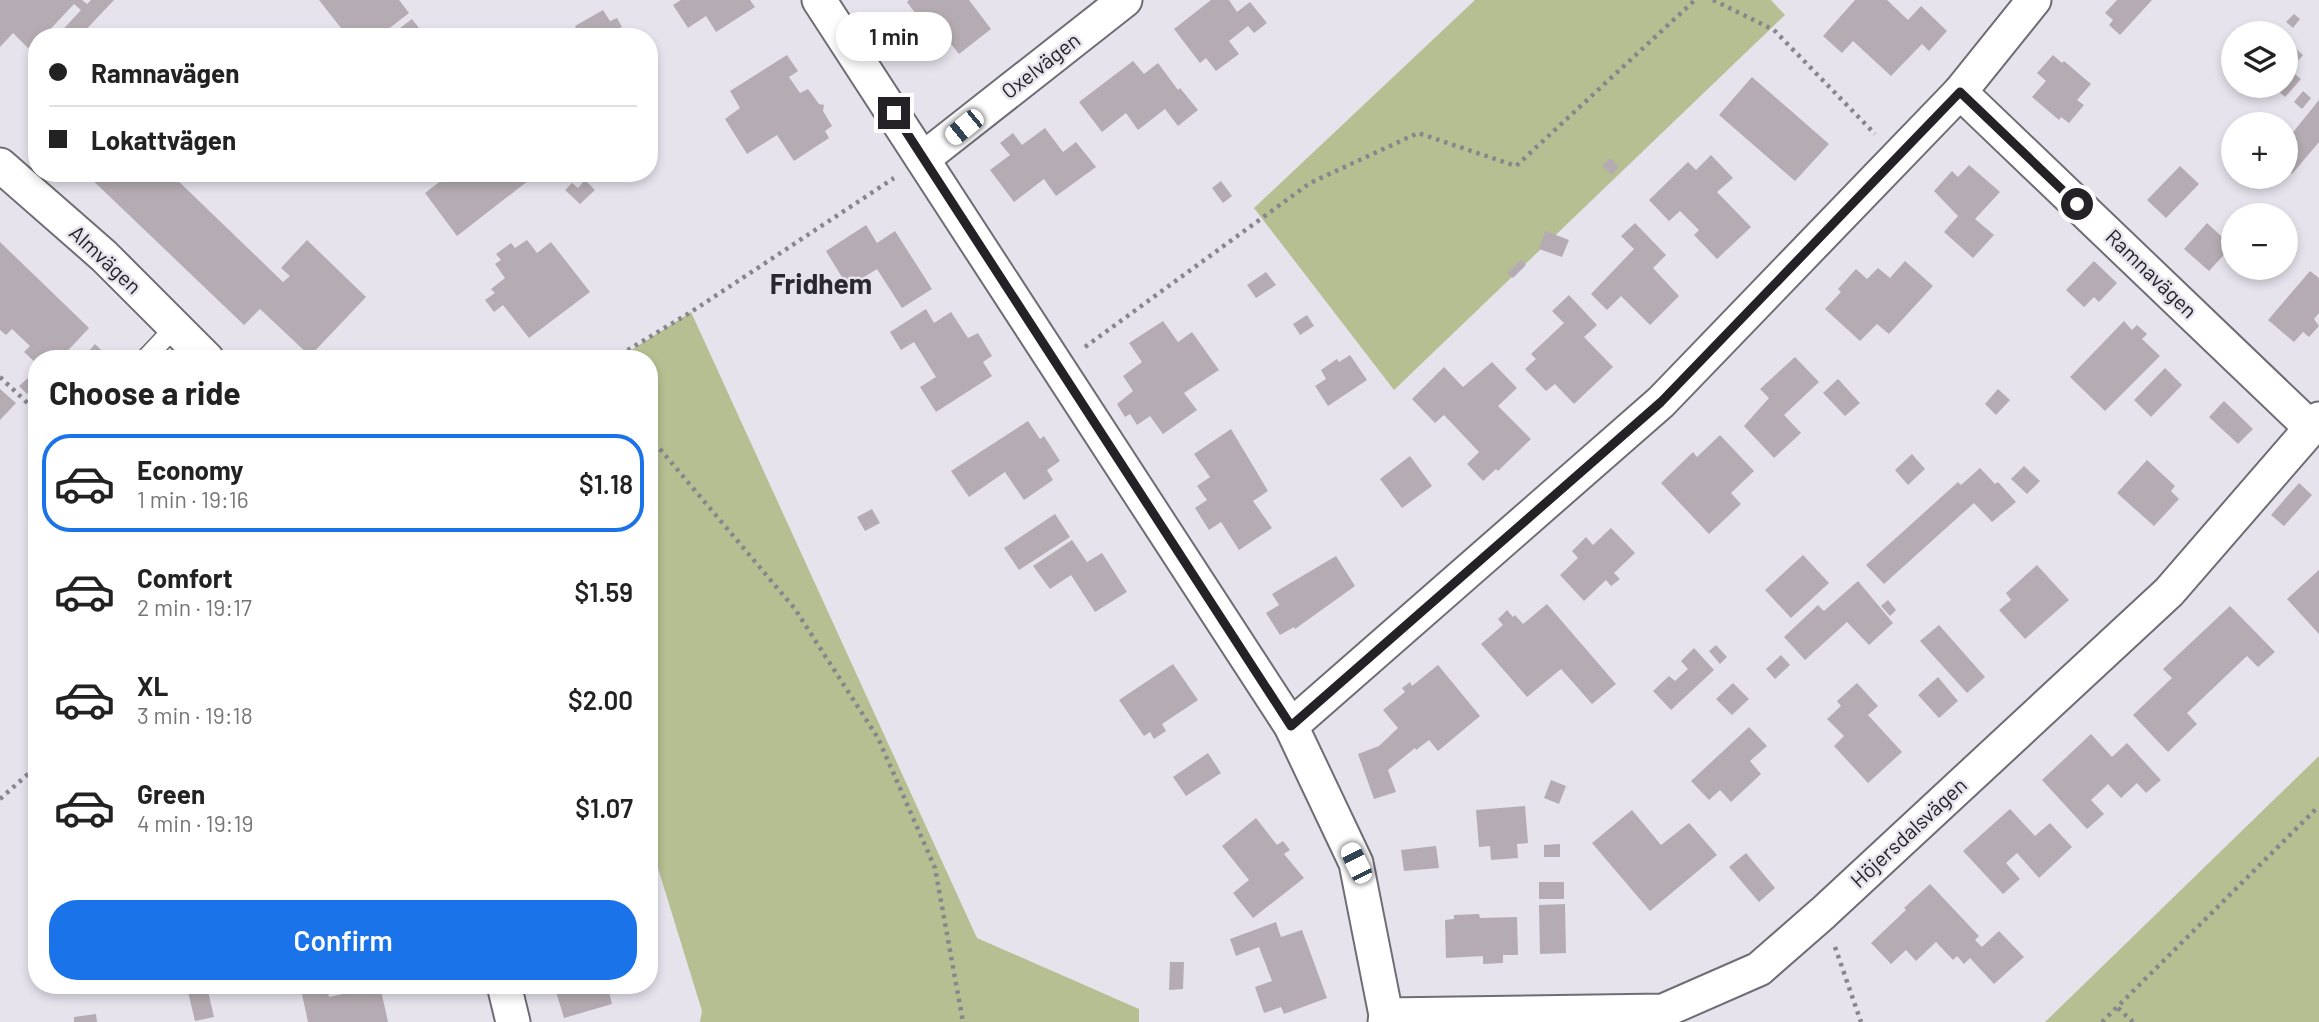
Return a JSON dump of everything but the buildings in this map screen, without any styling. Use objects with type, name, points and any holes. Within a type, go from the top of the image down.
[{"type":"street","points":[[819,0],[1291,726],[1356,863],[1385,1019]]},
{"type":"street","name":"Oxelvägen","points":[[924,158],[1125,0]]},
{"type":"street","points":[[1291,726],[1661,402],[1960,92],[2034,0]]},
{"type":"street","name":"Ramnavägen","points":[[1960,92],[2315,423]]},
{"type":"street","name":"Almvägen","points":[[0,165],[104,256],[198,350]]},
{"type":"street","name":"Höjersdalsvägen","points":[[1385,1019],[1663,1011],[1759,969],[2169,592],[2315,423]]},
{"type":"street","points":[[506,994],[513,1022]]},
{"type":"lane","points":[[153,350],[175,327]]},
{"type":"path","points":[[1058,366],[1310,183],[1418,133],[1516,166],[1695,0]]},
{"type":"path","points":[[1713,0],[1774,30],[1897,157]]},
{"type":"path","points":[[628,350],[691,312],[924,158]]},
{"type":"path","points":[[0,377],[28,403]]},
{"type":"path","points":[[658,447],[794,609],[878,738],[935,868],[963,1022]]},
{"type":"path","points":[[0,799],[28,774]]},
{"type":"path","points":[[2102,1022],[2319,806]]},
{"type":"path","points":[[1823,913],[1861,1022]]},
{"type":"path","points":[[2118,1008],[2133,1022]]},
{"type":"green space","points":[[1475,0],[1771,0],[1785,15],[1394,390],[1254,208]]},
{"type":"green space","points":[[691,312],[977,938],[1139,1009],[1139,1022],[700,1022],[702,1011],[658,868],[658,350],[631,350]]},
{"type":"green space","points":[[2319,756],[2319,1022],[2045,1022],[2077,991]]},
{"type":"district","name":"Fridhem","points":[[821,284]]},
{"type":"route","points":[[894,113],[1291,726],[1661,402],[1960,92],[2077,204]]}]
